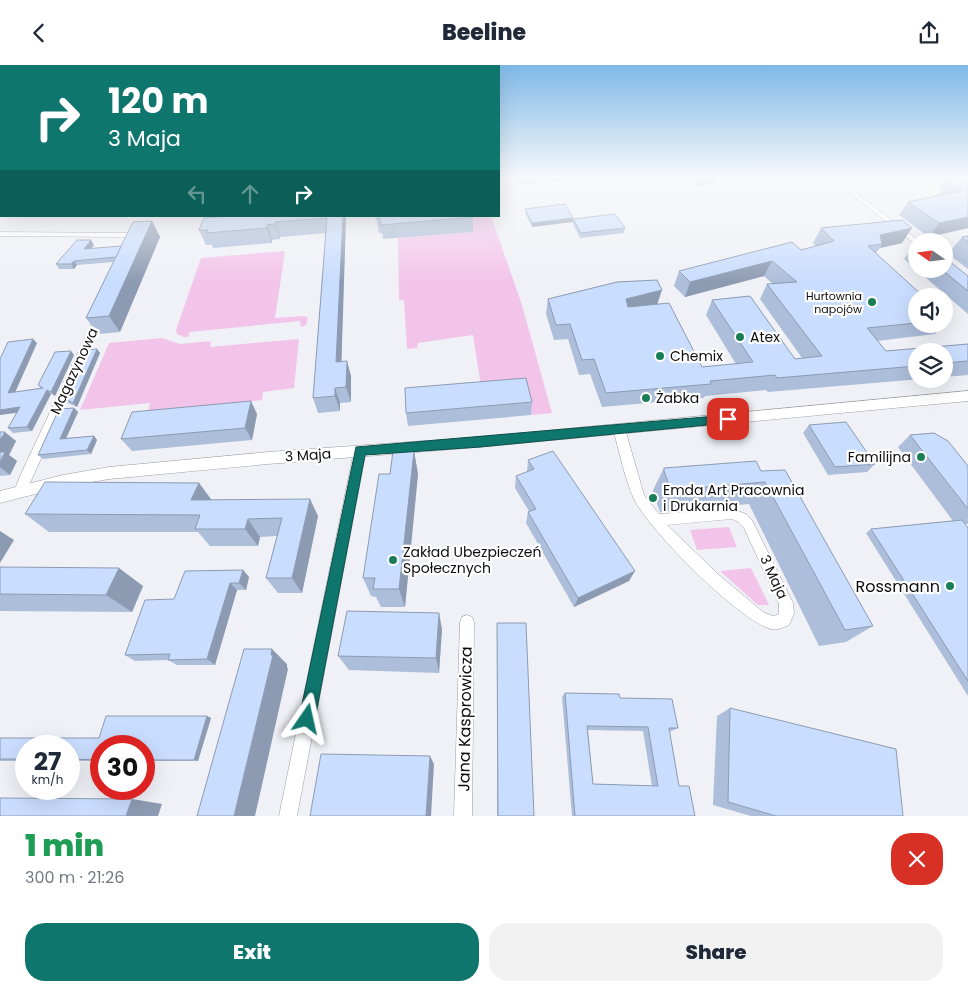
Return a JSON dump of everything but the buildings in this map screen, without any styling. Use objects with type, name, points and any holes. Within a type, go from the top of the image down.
[{"type":"street","points":[[877,212],[908,237]]},
{"type":"street","points":[[0,235],[132,235],[135,240],[130,251]]},
{"type":"street","name":"Magazynowa","points":[[20,493],[30,467],[103,309]]},
{"type":"street","name":"3 Maja","points":[[0,497],[63,481],[109,473],[619,429],[968,395]]},
{"type":"street","name":"3 Maja","points":[[619,429],[638,497],[655,520],[694,563],[758,617],[772,623],[784,620],[787,614],[786,603],[748,524],[742,518],[729,513],[655,520]]},
{"type":"street","points":[[288,816],[360,451]]},
{"type":"street","name":"Jana Kasprowicza","points":[[463,816],[466,622]]},
{"type":"shaded area","points":[[470,217],[491,217],[522,305],[552,413],[531,415],[525,391],[479,395],[480,380],[473,335],[418,343],[417,348],[407,349],[404,300],[399,300],[398,238],[473,232]]},
{"type":"shaded area","points":[[285,251],[275,318],[304,316],[308,318],[306,325],[301,327],[300,321],[190,332],[188,337],[177,334],[176,330],[201,258]]},
{"type":"shaded area","points":[[162,338],[180,344],[211,341],[210,347],[299,339],[294,388],[263,392],[262,400],[148,412],[150,403],[80,410],[109,343]]},
{"type":"shaded area","points":[[729,527],[737,547],[697,550],[690,530]]},
{"type":"shaded area","points":[[751,568],[769,605],[758,605],[720,571]]},
{"type":"place","name":"Hurtownia napojów","points":[[872,302]]},
{"type":"place","name":"Atex","points":[[740,337]]},
{"type":"place","name":"Chemix","points":[[660,356]]},
{"type":"place","name":"Żabka","points":[[646,398]]},
{"type":"place","name":"Familijna","points":[[921,457]]},
{"type":"place","name":"Emda Art Pracownia i Drukarnia","points":[[653,498]]},
{"type":"place","name":"Zakład Ubezpieczeń Społecznych","points":[[393,560]]},
{"type":"place","name":"Rossmann","points":[[950,586]]},
{"type":"route","points":[[307,719],[360,451],[728,419]]}]
